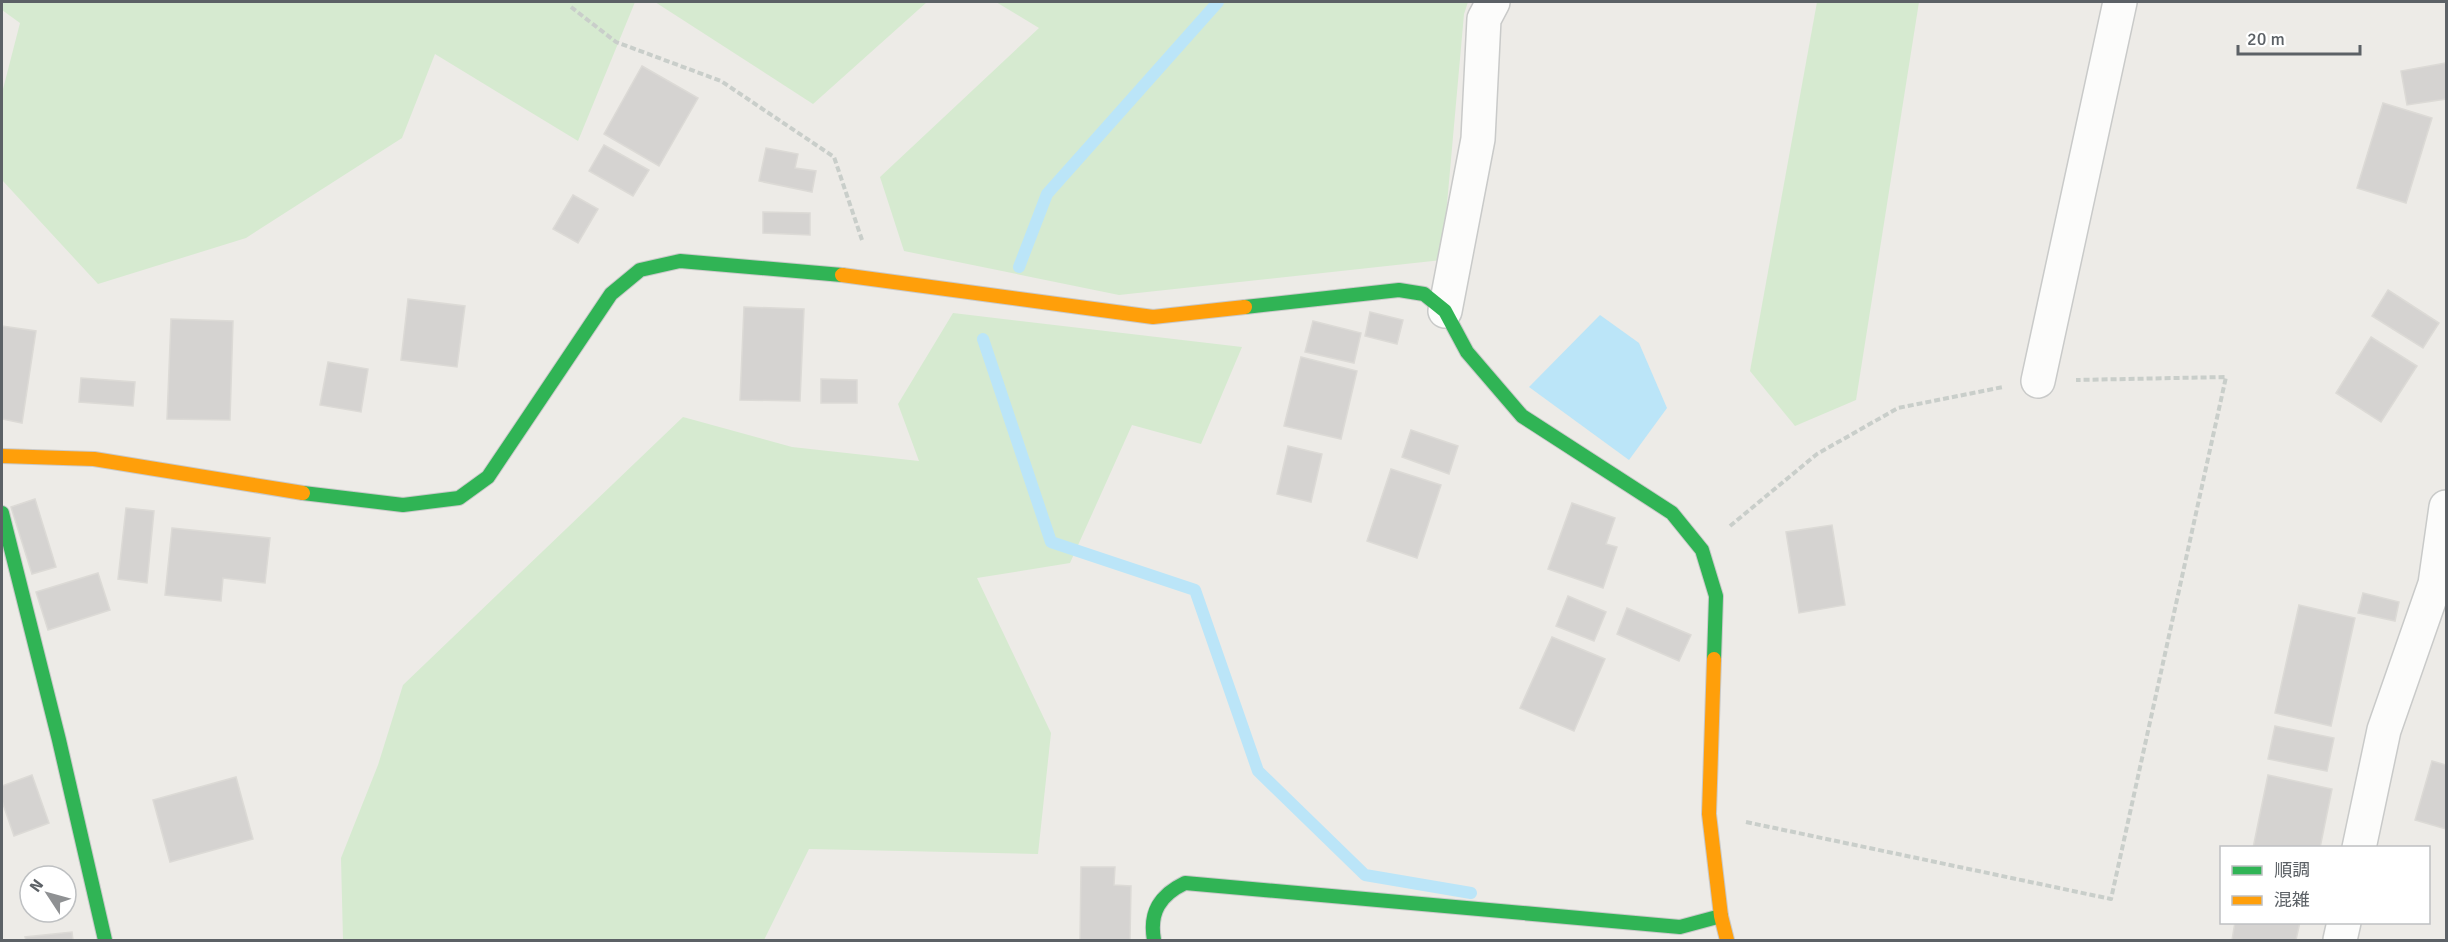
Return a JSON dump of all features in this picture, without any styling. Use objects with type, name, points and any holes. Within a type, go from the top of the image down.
[{"type":"street","points":[[1445,311],[1478,139],[1484,19],[1493,2]]},
{"type":"street","points":[[2038,381],[2120,2]]},
{"type":"street","points":[[2,456],[94,459],[283,491],[402,505],[459,498],[488,477],[611,294],[640,270],[681,261],[875,278],[1153,317],[1399,290],[1424,294],[1445,311],[1467,352],[1522,416],[1672,513],[1702,550],[1716,596],[1709,814],[1721,915],[1727,940]]},
{"type":"street","points":[[2359,846],[2384,730],[2434,584],[2446,507]]},
{"type":"street","points":[[2,513],[59,740],[105,940]]},
{"type":"street","points":[[1154,940],[1152,934],[1155,906],[1170,889],[1185,883],[1680,927],[1721,915]]},
{"type":"street","points":[[2340,940],[2344,924]]},
{"type":"path","points":[[571,7],[616,42],[721,81],[834,158],[875,278]]},
{"type":"path","points":[[1702,550],[1817,453],[1898,408],[2038,381],[2226,377],[2111,899],[1709,814]]},
{"type":"green space","points":[[2,2],[635,2],[578,141],[435,54],[402,138],[246,238],[98,284],[2,180],[2,93],[20,23],[2,10]]},
{"type":"green space","points":[[655,2],[927,2],[813,104]]},
{"type":"green space","points":[[996,2],[1468,2],[1464,14],[1442,260],[1119,295],[904,251],[880,177],[1039,28]]},
{"type":"green space","points":[[1817,2],[1919,2],[1856,400],[1795,426],[1750,371]]},
{"type":"green space","points":[[953,313],[1242,347],[1201,444],[1132,425],[1070,563],[977,578],[1051,733],[1038,854],[809,849],[764,940],[343,940],[341,858],[378,765],[403,685],[683,417],[792,447],[919,461],[898,404]]},
{"type":"water","points":[[1600,315],[1639,343],[1667,408],[1629,460],[1529,387]]},
{"type":"building","points":[[2446,63],[2446,99],[2407,105],[2401,71]]},
{"type":"building","points":[[642,66],[698,98],[659,166],[604,134]]},
{"type":"building","points":[[2383,103],[2432,118],[2406,203],[2357,188]]},
{"type":"building","points":[[604,145],[649,170],[633,196],[589,171]]},
{"type":"building","points":[[766,148],[798,154],[795,168],[816,171],[812,192],[759,181]]},
{"type":"building","points":[[573,195],[598,209],[578,243],[553,229]]},
{"type":"building","points":[[763,212],[810,213],[810,235],[763,233]]},
{"type":"building","points":[[2388,290],[2439,323],[2423,348],[2372,316]]},
{"type":"building","points":[[408,299],[465,306],[457,367],[401,360]]},
{"type":"building","points":[[744,307],[804,309],[800,401],[740,400]]},
{"type":"building","points":[[1370,312],[1403,320],[1397,344],[1365,336]]},
{"type":"building","points":[[171,319],[233,321],[230,420],[167,419]]},
{"type":"building","points":[[1313,321],[1361,333],[1354,363],[1305,352]]},
{"type":"building","points":[[2,326],[36,331],[22,423],[2,419]]},
{"type":"building","points":[[2371,337],[2417,366],[2381,422],[2336,393]]},
{"type":"building","points":[[1301,357],[1357,371],[1341,439],[1284,426]]},
{"type":"building","points":[[328,362],[368,369],[361,412],[320,405]]},
{"type":"building","points":[[81,378],[135,382],[133,406],[79,402]]},
{"type":"building","points":[[821,379],[857,380],[857,403],[821,403]]},
{"type":"building","points":[[1411,430],[1458,446],[1449,474],[1402,457]]},
{"type":"building","points":[[1288,446],[1322,454],[1311,502],[1277,494]]},
{"type":"building","points":[[1391,469],[1441,485],[1417,558],[1367,541]]},
{"type":"building","points":[[35,499],[56,567],[32,574],[11,507]]},
{"type":"building","points":[[1572,503],[1615,518],[1606,544],[1617,547],[1603,588],[1548,569]]},
{"type":"building","points":[[126,508],[154,511],[147,583],[118,579]]},
{"type":"building","points":[[1832,525],[1845,605],[1799,613],[1786,532]]},
{"type":"building","points":[[172,528],[270,538],[265,583],[223,578],[221,601],[165,595]]},
{"type":"building","points":[[98,573],[110,610],[48,630],[36,592]]},
{"type":"building","points":[[2363,593],[2399,602],[2395,621],[2358,613]]},
{"type":"building","points":[[1568,596],[1606,612],[1594,641],[1556,626]]},
{"type":"building","points":[[2299,605],[2355,618],[2331,726],[2275,713]]},
{"type":"building","points":[[1627,608],[1691,635],[1679,661],[1617,634]]},
{"type":"building","points":[[1552,637],[1605,659],[1574,731],[1520,708]]},
{"type":"building","points":[[2275,726],[2334,738],[2327,771],[2268,759]]},
{"type":"building","points":[[2432,761],[2446,765],[2446,829],[2415,820]]},
{"type":"building","points":[[32,775],[49,823],[14,836],[2,801],[2,786]]},
{"type":"building","points":[[2268,775],[2332,789],[2320,846],[2253,846]]},
{"type":"building","points":[[236,777],[253,839],[170,862],[153,800]]},
{"type":"building","points":[[1081,867],[1115,867],[1114,885],[1131,886],[1130,940],[1080,940]]},
{"type":"building","points":[[2235,924],[2300,924],[2296,940],[2232,940]]},
{"type":"building","points":[[72,932],[73,940],[26,940],[25,937]]},
{"type":"waterway","points":[[1019,267],[1047,194],[1218,2]]},
{"type":"waterway","points":[[983,339],[1051,542],[1195,590],[1258,771],[1365,875],[1471,893]]},
{"type":"traffic: fast","points":[[303,493],[403,505],[459,498],[488,477],[611,294],[640,270],[680,261],[842,275]]},
{"type":"traffic: fast","points":[[1245,307],[1399,290],[1424,294],[1445,311],[1467,352],[1522,416],[1672,513],[1702,550],[1716,596],[1714,659]]},
{"type":"traffic: fast","points":[[2,513],[59,740],[105,940]]},
{"type":"traffic: fast","points":[[1154,940],[1153,921],[1158,906],[1169,893],[1185,883],[1680,927],[1721,916]]},
{"type":"traffic: slow","points":[[842,275],[1153,317],[1245,307]]},
{"type":"traffic: slow","points":[[2,456],[94,459],[303,493]]},
{"type":"traffic: slow","points":[[1714,659],[1709,814],[1721,916],[1727,940]]}]
